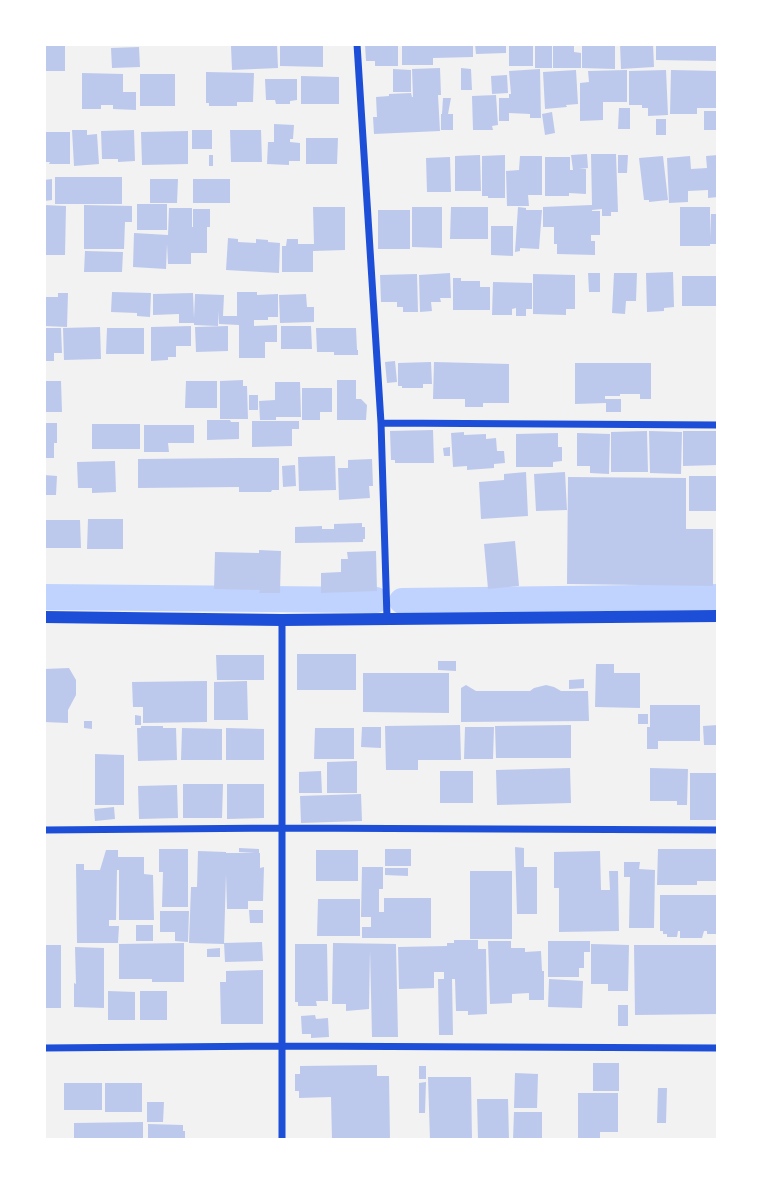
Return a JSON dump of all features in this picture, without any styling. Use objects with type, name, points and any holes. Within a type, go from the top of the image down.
[{"type":"street","points":[[357,44],[381,423],[387,618]]},
{"type":"street","points":[[381,423],[718,425]]},
{"type":"street","points":[[44,617],[282,620],[718,616]]},
{"type":"street","points":[[282,620],[282,1140]]},
{"type":"street","points":[[44,830],[718,830]]},
{"type":"street","points":[[44,1048],[718,1048]]},
{"type":"building","points":[[44,44],[65,44],[65,71],[44,71]]},
{"type":"building","points":[[277,44],[278,68],[232,70],[231,46]]},
{"type":"building","points":[[280,44],[323,44],[323,67],[280,66]]},
{"type":"building","points":[[365,44],[398,44],[398,66],[375,66],[375,61],[366,61]]},
{"type":"building","points":[[402,44],[473,44],[473,57],[433,58],[433,65],[402,65]]},
{"type":"building","points":[[475,44],[506,44],[506,53],[476,54]]},
{"type":"building","points":[[509,44],[533,44],[533,66],[509,66]]},
{"type":"building","points":[[535,44],[552,44],[552,68],[535,68]]},
{"type":"building","points":[[553,44],[574,44],[574,52],[581,53],[581,68],[553,68]]},
{"type":"building","points":[[582,44],[615,44],[615,69],[582,68]]},
{"type":"building","points":[[620,44],[653,44],[654,67],[621,69]]},
{"type":"building","points":[[656,44],[718,44],[718,61],[656,60]]},
{"type":"building","points":[[139,47],[140,67],[112,68],[111,48]]},
{"type":"building","points":[[440,68],[440,131],[374,134],[376,97],[411,93],[413,97],[412,69]]},
{"type":"building","points":[[461,68],[471,69],[472,90],[461,90]]},
{"type":"building","points":[[393,69],[411,70],[411,92],[393,92]]},
{"type":"building","points":[[540,69],[541,118],[530,118],[530,114],[509,113],[509,121],[499,121],[499,98],[509,98],[511,94],[509,71]]},
{"type":"building","points":[[576,70],[578,104],[545,109],[543,72]]},
{"type":"building","points":[[627,70],[627,102],[603,102],[603,120],[580,121],[580,83],[589,82],[588,71]]},
{"type":"building","points":[[666,70],[668,115],[648,116],[648,108],[629,105],[629,71]]},
{"type":"building","points":[[671,70],[718,71],[718,108],[697,108],[697,114],[670,114]]},
{"type":"building","points":[[206,72],[254,73],[253,102],[237,102],[237,106],[209,106],[209,103],[206,103]]},
{"type":"building","points":[[82,73],[123,74],[123,92],[136,92],[136,110],[113,109],[113,105],[101,105],[101,109],[82,109]]},
{"type":"building","points":[[140,74],[175,74],[175,106],[140,106]]},
{"type":"building","points":[[507,75],[508,93],[492,94],[491,76]]},
{"type":"building","points":[[301,76],[339,77],[339,104],[301,104]]},
{"type":"building","points":[[265,79],[297,79],[297,100],[290,101],[290,104],[276,104],[275,100],[266,100]]},
{"type":"building","points":[[496,95],[498,125],[492,126],[493,130],[473,130],[472,96]]},
{"type":"building","points":[[443,98],[451,98],[448,114],[453,114],[453,130],[441,130]]},
{"type":"building","points":[[619,108],[630,108],[630,129],[618,129]]},
{"type":"building","points":[[704,111],[718,111],[718,130],[704,130]]},
{"type":"building","points":[[552,112],[555,133],[545,135],[542,114]]},
{"type":"building","points":[[656,119],[666,119],[666,135],[656,135]]},
{"type":"building","points":[[274,124],[294,125],[293,139],[290,139],[290,142],[300,143],[300,161],[289,161],[289,165],[267,164],[268,142],[274,142]]},
{"type":"building","points":[[72,130],[87,130],[87,135],[97,134],[99,164],[74,166]]},
{"type":"building","points":[[134,130],[135,161],[102,159],[101,131]]},
{"type":"building","points":[[192,130],[212,130],[212,149],[192,149]]},
{"type":"building","points":[[230,130],[261,130],[262,162],[231,162]]},
{"type":"building","points":[[188,131],[188,164],[142,165],[141,132]]},
{"type":"building","points":[[44,132],[70,132],[70,164],[44,162]]},
{"type":"building","points":[[306,138],[338,138],[337,164],[306,164]]},
{"type":"building","points":[[587,154],[588,168],[579,169],[586,169],[586,194],[545,196],[545,157],[570,157],[570,170],[573,170],[571,155]]},
{"type":"building","points":[[591,154],[616,154],[618,212],[611,212],[611,216],[602,216],[602,209],[592,210],[600,211],[600,235],[591,235],[591,241],[595,241],[595,255],[557,254],[554,227],[543,227],[543,207],[592,205]]},
{"type":"building","points":[[209,155],[213,155],[213,166],[209,166]]},
{"type":"building","points":[[480,155],[481,191],[455,191],[455,156]]},
{"type":"building","points":[[505,155],[505,198],[482,196],[482,156]]},
{"type":"building","points":[[618,155],[628,155],[627,173],[618,173]]},
{"type":"building","points":[[718,155],[718,197],[708,198],[708,190],[688,191],[688,202],[669,203],[667,158],[690,156],[691,169],[707,168],[706,156]]},
{"type":"building","points":[[520,156],[542,156],[542,195],[528,195],[529,206],[507,206],[506,171],[519,170]]},
{"type":"building","points":[[663,156],[668,200],[649,202],[644,200],[639,158]]},
{"type":"building","points":[[450,157],[451,192],[427,192],[426,158]]},
{"type":"building","points":[[55,177],[122,177],[122,204],[55,204]]},
{"type":"building","points":[[52,179],[52,200],[44,201],[44,180]]},
{"type":"building","points":[[150,179],[178,179],[177,203],[150,203]]},
{"type":"building","points":[[193,179],[230,179],[230,203],[193,203]]},
{"type":"building","points":[[137,204],[167,204],[167,230],[137,230]]},
{"type":"building","points":[[44,205],[66,206],[65,255],[44,255]]},
{"type":"building","points":[[84,205],[132,206],[132,222],[125,222],[124,249],[84,249]]},
{"type":"building","points":[[313,207],[345,207],[345,250],[313,251],[313,272],[282,272],[282,246],[286,246],[287,239],[298,239],[298,244],[314,244]]},
{"type":"building","points":[[412,207],[442,207],[442,248],[412,247]]},
{"type":"building","points":[[451,207],[488,207],[488,239],[450,239]]},
{"type":"building","points":[[518,207],[542,210],[539,249],[520,248],[520,251],[515,252]]},
{"type":"building","points":[[680,207],[710,207],[710,238],[711,214],[718,214],[718,244],[680,246]]},
{"type":"building","points":[[169,208],[192,208],[192,227],[193,209],[210,209],[207,253],[191,253],[191,264],[168,264],[167,244],[166,269],[133,267],[134,233],[168,235]]},
{"type":"building","points":[[378,210],[410,210],[410,249],[378,249]]},
{"type":"building","points":[[491,226],[513,226],[513,256],[491,255]]},
{"type":"building","points":[[228,238],[238,239],[238,242],[256,243],[256,239],[280,243],[279,273],[226,270]]},
{"type":"building","points":[[85,251],[123,252],[122,272],[84,272]]},
{"type":"building","points":[[673,272],[674,307],[664,308],[664,311],[647,312],[646,273]]},
{"type":"building","points":[[450,273],[451,298],[440,298],[441,302],[431,302],[432,311],[420,312],[419,275]]},
{"type":"building","points":[[588,273],[600,273],[600,292],[589,292]]},
{"type":"building","points":[[614,273],[637,273],[636,301],[626,301],[625,314],[612,313]]},
{"type":"building","points":[[417,274],[418,312],[403,312],[403,307],[397,307],[397,302],[381,302],[380,275]]},
{"type":"building","points":[[533,274],[575,275],[575,309],[566,309],[566,315],[533,314]]},
{"type":"building","points":[[682,276],[718,276],[718,306],[682,306]]},
{"type":"building","points":[[453,278],[480,281],[480,287],[490,287],[490,310],[453,310]]},
{"type":"building","points":[[493,282],[532,283],[532,309],[526,309],[526,316],[516,316],[516,308],[512,309],[512,315],[492,315]]},
{"type":"building","points":[[112,292],[151,293],[150,317],[137,316],[137,313],[111,312]]},
{"type":"building","points":[[237,292],[278,294],[278,317],[254,320],[254,326],[277,325],[277,342],[265,342],[265,358],[239,358],[239,325],[219,324],[219,311],[218,326],[179,323],[179,314],[153,315],[153,294],[193,293],[194,318],[195,294],[224,295],[223,316],[237,316]]},
{"type":"building","points":[[58,293],[68,293],[67,327],[44,326],[44,297],[58,297]]},
{"type":"building","points":[[306,294],[307,307],[314,307],[314,322],[280,323],[279,295]]},
{"type":"building","points":[[191,326],[191,346],[176,346],[176,357],[151,361],[151,327]]},
{"type":"building","points":[[228,326],[228,351],[196,352],[195,327]]},
{"type":"building","points":[[281,326],[311,326],[312,349],[281,349]]},
{"type":"building","points":[[100,327],[101,359],[64,360],[63,328]]},
{"type":"building","points":[[44,328],[61,328],[62,353],[54,353],[54,361],[44,361]]},
{"type":"building","points":[[107,328],[144,328],[144,354],[106,354]]},
{"type":"building","points":[[316,328],[356,328],[358,355],[317,352]]},
{"type":"building","points":[[395,361],[397,382],[387,383],[385,362]]},
{"type":"building","points":[[431,362],[432,384],[423,384],[423,388],[398,386],[398,363]]},
{"type":"building","points":[[434,362],[509,364],[509,403],[483,403],[483,407],[465,407],[465,399],[433,399]]},
{"type":"building","points":[[575,363],[651,363],[651,399],[640,399],[640,394],[605,396],[605,399],[621,399],[621,412],[606,412],[606,403],[575,404]]},
{"type":"building","points":[[243,380],[243,386],[247,386],[248,419],[220,419],[220,381]]},
{"type":"building","points":[[337,380],[356,380],[356,399],[361,399],[367,405],[366,420],[337,420]]},
{"type":"building","points":[[44,381],[61,381],[62,412],[44,412]]},
{"type":"building","points":[[186,381],[217,381],[217,408],[185,408]]},
{"type":"building","points":[[275,382],[300,382],[301,417],[260,420],[259,401],[275,400]]},
{"type":"building","points":[[302,388],[332,388],[332,412],[320,412],[320,420],[302,420]]},
{"type":"building","points":[[249,395],[258,395],[258,410],[249,410]]},
{"type":"building","points":[[207,420],[239,422],[239,439],[207,440]]},
{"type":"building","points":[[252,421],[299,421],[299,429],[292,429],[292,446],[252,447]]},
{"type":"building","points":[[44,423],[57,423],[54,458],[44,458]]},
{"type":"building","points":[[92,424],[140,424],[140,449],[92,449]]},
{"type":"building","points":[[144,425],[194,425],[194,443],[168,443],[169,452],[144,452]]},
{"type":"building","points":[[433,430],[434,463],[395,463],[395,460],[391,460],[390,431]]},
{"type":"building","points":[[647,431],[648,472],[611,472],[611,432]]},
{"type":"building","points":[[649,431],[682,432],[681,474],[650,473]]},
{"type":"building","points":[[683,431],[718,431],[718,465],[683,466]]},
{"type":"building","points":[[464,432],[464,435],[486,434],[486,439],[496,438],[497,451],[504,451],[505,463],[494,464],[494,468],[467,470],[467,466],[453,467],[451,433]]},
{"type":"building","points":[[558,433],[562,461],[553,462],[553,467],[516,467],[516,434]]},
{"type":"building","points":[[577,433],[610,434],[609,474],[590,473],[590,466],[577,466]]},
{"type":"building","points":[[450,447],[450,456],[444,456],[443,448]]},
{"type":"building","points":[[335,456],[336,490],[299,491],[298,457]]},
{"type":"building","points":[[279,458],[279,490],[271,492],[239,492],[239,487],[138,488],[138,459]]},
{"type":"building","points":[[372,459],[373,486],[369,486],[370,498],[339,500],[338,468],[348,468],[348,460]]},
{"type":"building","points":[[115,461],[116,492],[92,493],[92,488],[78,488],[77,462]]},
{"type":"building","points":[[295,465],[296,486],[283,487],[282,466]]},
{"type":"building","points":[[526,472],[528,516],[481,519],[479,482],[504,480],[504,474]]},
{"type":"building","points":[[565,472],[567,510],[536,511],[534,474]]},
{"type":"building","points":[[44,475],[57,476],[56,495],[44,495]]},
{"type":"building","points":[[689,476],[718,476],[718,511],[689,511]]},
{"type":"building","points":[[568,477],[686,478],[686,529],[713,529],[713,586],[567,584]]},
{"type":"building","points":[[88,519],[123,519],[123,549],[87,549]]},
{"type":"building","points":[[44,520],[80,520],[81,548],[44,548]]},
{"type":"building","points":[[362,523],[362,527],[365,527],[363,542],[295,543],[295,527],[322,526],[322,529],[334,529],[334,524]]},
{"type":"building","points":[[515,541],[519,586],[488,589],[484,544]]},
{"type":"building","points":[[259,550],[281,551],[280,593],[214,589],[215,552],[259,553]]},
{"type":"building","points":[[376,551],[377,591],[321,593],[321,573],[341,572],[341,559],[348,559],[347,552]]},
{"type":"building","points":[[297,654],[356,654],[356,690],[297,690]]},
{"type":"building","points":[[216,655],[264,655],[264,680],[217,680]]},
{"type":"building","points":[[438,661],[456,661],[456,671],[438,670]]},
{"type":"building","points":[[596,664],[614,664],[614,673],[640,673],[640,708],[595,707]]},
{"type":"building","points":[[69,668],[76,680],[76,695],[68,710],[68,723],[44,722],[44,669]]},
{"type":"building","points":[[363,673],[449,673],[449,713],[363,712]]},
{"type":"building","points":[[584,679],[584,688],[569,689],[569,680]]},
{"type":"building","points":[[207,681],[207,722],[143,723],[143,707],[133,707],[132,682]]},
{"type":"building","points":[[247,681],[248,720],[214,720],[214,682]]},
{"type":"building","points":[[466,685],[476,691],[530,691],[546,685],[561,691],[588,691],[589,721],[461,722],[461,688]]},
{"type":"building","points":[[650,705],[700,705],[700,741],[658,741],[658,749],[647,749]]},
{"type":"building","points":[[638,714],[648,714],[648,724],[638,724]]},
{"type":"building","points":[[135,715],[141,716],[141,725],[135,725]]},
{"type":"building","points":[[84,721],[92,721],[92,729],[84,728]]},
{"type":"building","points":[[460,725],[461,760],[418,760],[418,770],[386,770],[385,726]]},
{"type":"building","points":[[571,725],[571,758],[496,758],[495,726]]},
{"type":"building","points":[[718,725],[718,745],[704,745],[703,726]]},
{"type":"building","points":[[362,727],[381,727],[381,748],[361,747]]},
{"type":"building","points":[[465,727],[494,727],[493,759],[464,759]]},
{"type":"building","points":[[137,728],[176,728],[177,760],[138,761]]},
{"type":"building","points":[[182,728],[222,729],[222,760],[181,760]]},
{"type":"building","points":[[226,728],[264,729],[264,760],[226,760]]},
{"type":"building","points":[[315,728],[354,728],[354,759],[314,759]]},
{"type":"building","points":[[95,754],[124,755],[124,805],[95,805]]},
{"type":"building","points":[[357,761],[357,793],[327,793],[327,762]]},
{"type":"building","points":[[570,768],[571,803],[497,805],[496,770]]},
{"type":"building","points":[[650,768],[688,769],[687,805],[677,805],[677,801],[650,801]]},
{"type":"building","points":[[321,771],[322,793],[299,793],[299,772]]},
{"type":"building","points":[[440,771],[473,771],[473,803],[440,803]]},
{"type":"building","points":[[690,773],[718,773],[718,820],[690,820]]},
{"type":"building","points":[[183,784],[223,784],[222,818],[183,818]]},
{"type":"building","points":[[227,784],[264,784],[264,818],[227,819]]},
{"type":"building","points":[[177,785],[178,818],[139,819],[138,786]]},
{"type":"building","points":[[361,794],[362,821],[301,823],[300,796]]},
{"type":"building","points":[[114,807],[115,819],[95,821],[94,809]]},
{"type":"building","points":[[515,847],[524,848],[524,867],[537,867],[537,914],[517,914]]},
{"type":"building","points":[[239,848],[259,849],[260,868],[264,867],[263,901],[248,901],[248,909],[227,909],[226,874],[224,944],[189,943],[191,887],[197,887],[198,851],[255,853],[239,852]]},
{"type":"building","points":[[159,849],[188,849],[188,907],[162,907],[163,872],[159,872]]},
{"type":"building","points":[[385,849],[411,849],[411,866],[385,866]]},
{"type":"building","points":[[658,849],[718,849],[718,881],[697,881],[697,885],[657,885]]},
{"type":"building","points":[[106,850],[118,850],[118,857],[144,857],[144,874],[153,875],[154,920],[119,920],[117,870],[116,920],[109,920],[109,926],[119,926],[118,943],[77,943],[76,864],[84,864],[84,870],[100,870]]},
{"type":"building","points":[[316,850],[358,850],[358,881],[316,881]]},
{"type":"building","points":[[600,851],[601,890],[610,890],[609,871],[618,871],[619,931],[559,932],[559,888],[554,888],[554,852]]},
{"type":"building","points":[[624,862],[640,862],[639,869],[655,870],[654,928],[629,928],[630,877],[624,877]]},
{"type":"building","points":[[362,867],[383,867],[379,912],[384,912],[384,898],[431,898],[431,938],[362,938],[362,927],[371,927],[371,917],[361,917]]},
{"type":"building","points":[[385,868],[408,868],[408,876],[385,875]]},
{"type":"building","points":[[470,871],[512,871],[512,939],[470,939]]},
{"type":"building","points":[[660,895],[718,895],[718,934],[707,934],[707,931],[704,931],[702,938],[680,938],[678,931],[677,937],[667,937],[667,934],[660,931]]},
{"type":"building","points":[[318,899],[360,899],[360,936],[317,936]]},
{"type":"building","points":[[249,910],[263,910],[263,923],[250,923]]},
{"type":"building","points":[[160,911],[189,911],[188,942],[175,941],[175,932],[160,932]]},
{"type":"building","points":[[136,925],[153,925],[153,941],[136,941]]},
{"type":"building","points":[[454,940],[478,940],[478,949],[486,949],[487,1014],[468,1015],[468,1011],[456,1011],[455,979],[452,979],[453,1035],[439,1035],[438,979],[444,979],[444,972],[434,972],[434,988],[399,989],[398,947],[447,946],[447,943],[454,943]]},
{"type":"building","points":[[488,941],[511,941],[511,948],[525,948],[525,952],[541,951],[544,1000],[529,1000],[529,993],[512,994],[512,1003],[490,1004]]},
{"type":"building","points":[[548,941],[590,941],[590,952],[584,952],[584,968],[579,968],[579,977],[548,977]]},
{"type":"building","points":[[262,942],[263,961],[225,962],[224,943]]},
{"type":"building","points":[[184,943],[184,982],[119,979],[119,944]]},
{"type":"building","points":[[333,943],[396,944],[398,1037],[372,1037],[370,950],[369,1009],[346,1011],[346,1004],[332,1004]]},
{"type":"building","points":[[295,944],[327,944],[328,1001],[316,1001],[317,1006],[298,1006],[298,1002],[295,1002]]},
{"type":"building","points":[[591,944],[629,945],[628,991],[608,991],[608,984],[591,984]]},
{"type":"building","points":[[44,945],[61,945],[61,1008],[44,1008]]},
{"type":"building","points":[[634,945],[718,945],[718,1014],[635,1015]]},
{"type":"building","points":[[75,947],[104,948],[104,1008],[74,1007]]},
{"type":"building","points":[[220,948],[220,957],[207,957],[207,949]]},
{"type":"building","points":[[263,970],[263,1024],[221,1024],[220,982],[226,982],[226,971]]},
{"type":"building","points":[[549,979],[583,981],[582,1008],[548,1007]]},
{"type":"building","points":[[108,991],[135,992],[135,1020],[108,1020]]},
{"type":"building","points":[[140,991],[167,991],[167,1020],[140,1020]]},
{"type":"building","points":[[618,1005],[628,1005],[628,1026],[618,1026]]},
{"type":"building","points":[[315,1015],[316,1019],[328,1018],[329,1037],[311,1038],[311,1034],[302,1034],[301,1016]]},
{"type":"building","points":[[593,1063],[619,1063],[619,1091],[593,1091]]},
{"type":"building","points":[[377,1065],[377,1076],[389,1076],[390,1140],[332,1140],[331,1097],[299,1098],[299,1091],[295,1091],[295,1074],[300,1074],[300,1066]]},
{"type":"building","points":[[419,1066],[426,1066],[426,1079],[419,1079]]},
{"type":"building","points":[[515,1073],[538,1074],[537,1108],[514,1108]]},
{"type":"building","points":[[428,1077],[471,1077],[472,1140],[430,1140]]},
{"type":"building","points":[[426,1082],[425,1113],[419,1113],[419,1083]]},
{"type":"building","points":[[64,1083],[102,1083],[102,1110],[64,1110]]},
{"type":"building","points":[[105,1083],[142,1083],[142,1112],[105,1112]]},
{"type":"building","points":[[658,1088],[667,1088],[666,1123],[657,1123]]},
{"type":"building","points":[[578,1093],[618,1093],[618,1132],[600,1132],[600,1140],[578,1140]]},
{"type":"building","points":[[477,1099],[508,1099],[509,1140],[478,1140]]},
{"type":"building","points":[[147,1102],[164,1102],[163,1122],[147,1122]]},
{"type":"building","points":[[514,1112],[542,1112],[542,1140],[513,1140]]},
{"type":"building","points":[[143,1122],[143,1140],[74,1140],[74,1123]]},
{"type":"building","points":[[148,1124],[183,1125],[185,1140],[148,1140]]},
{"type":"waterway","points":[[44,597],[376,600]]},
{"type":"waterway","points":[[402,601],[718,597]]}]
